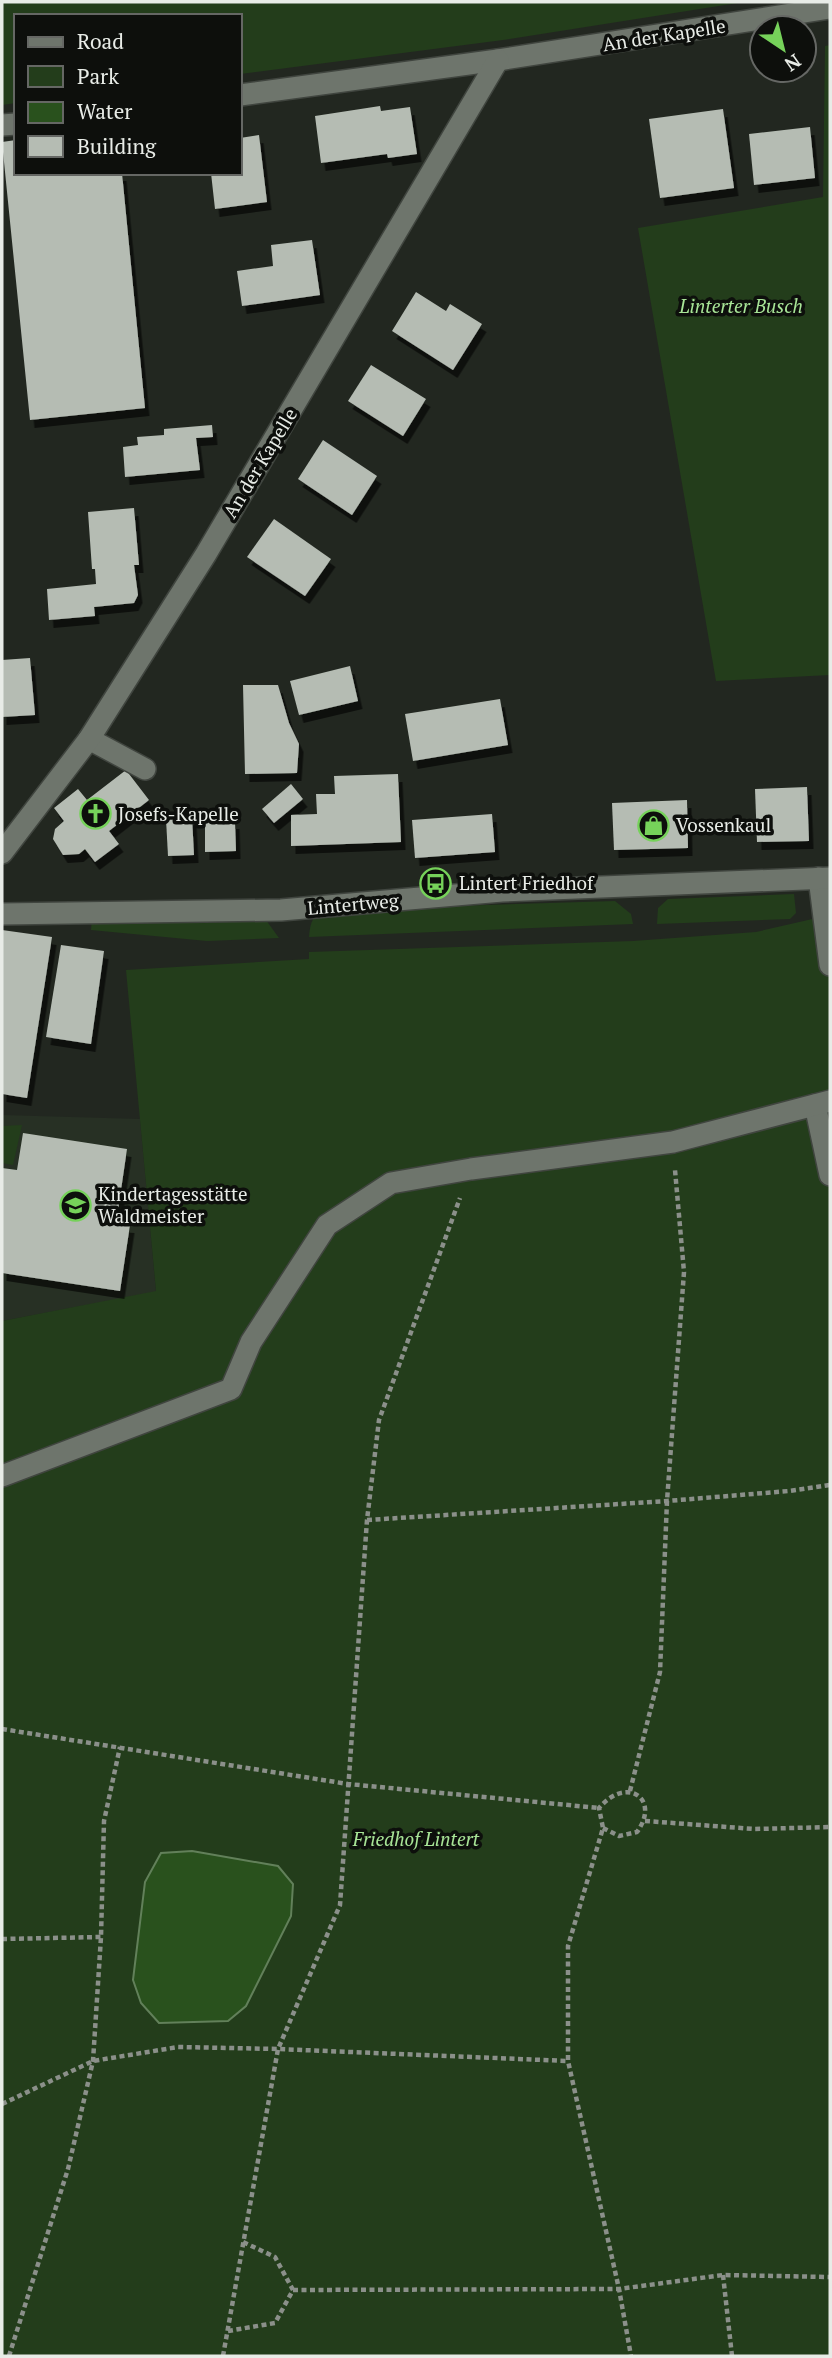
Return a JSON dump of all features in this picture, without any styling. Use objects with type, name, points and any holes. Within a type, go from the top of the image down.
[{"type":"street","name":"An der Kapelle","points":[[242,94],[498,60],[830,8]]},
{"type":"street","name":"An der Kapelle","points":[[2,853],[89,739],[206,554],[498,60]]},
{"type":"street","points":[[89,739],[145,769]]},
{"type":"street","points":[[825,878],[830,965]]},
{"type":"street","name":"Lintertweg","points":[[2,914],[281,910],[502,891],[825,878]]},
{"type":"street","points":[[222,1409],[251,1342],[327,1225],[391,1183],[471,1169],[673,1142],[822,1103],[830,1178]]},
{"type":"street","points":[[2,1476],[231,1389]]},
{"type":"path","points":[[630,1791],[660,1672],[667,1501],[684,1272],[673,1142]]},
{"type":"path","points":[[223,2356],[278,2049],[340,1905],[367,1520],[379,1420],[471,1169]]},
{"type":"path","points":[[367,1520],[667,1501],[830,1485]]},
{"type":"path","points":[[2,1729],[348,1784],[599,1808]]},
{"type":"path","points":[[9,2356],[68,2169],[93,2061],[101,1937],[104,1821],[120,1746]]},
{"type":"path","points":[[599,1808],[607,1799],[630,1791],[638,1795],[646,1807],[645,1821],[637,1832],[619,1836],[603,1828]]},
{"type":"path","points":[[599,1808],[603,1828],[568,1946],[568,2061],[619,2289],[631,2356]]},
{"type":"path","points":[[645,1821],[755,1829],[830,1827]]},
{"type":"path","points":[[2,1939],[101,1937]]},
{"type":"path","points":[[2,2104],[93,2061],[178,2047],[568,2061]]},
{"type":"path","points":[[243,2242],[275,2258],[293,2290]]},
{"type":"path","points":[[293,2290],[619,2289],[723,2274],[830,2277]]},
{"type":"path","points":[[723,2274],[732,2356]]},
{"type":"path","points":[[228,2331],[275,2323],[293,2290]]},
{"type":"shaded area","name":"Kindertagesstätte Waldmeister","points":[[2,1115],[140,1119],[156,1292],[2,1321]]},
{"type":"green space","points":[[2,2],[744,2],[503,40],[242,74],[242,14],[14,14],[14,103],[2,105]]},
{"type":"green space","name":"Linterter Busch","points":[[830,45],[830,675],[716,681],[638,228],[823,197],[825,46]]},
{"type":"green space","points":[[794,894],[796,913],[790,919],[657,924],[658,908],[668,899]]},
{"type":"green space","points":[[615,901],[631,914],[633,924],[309,937],[312,920],[325,910]]},
{"type":"green space","name":"Friedhof Lintert","points":[[830,915],[830,2356],[2,2356],[2,1321],[156,1291],[126,970],[309,959],[309,952],[633,941],[756,932]]},
{"type":"green space","points":[[92,918],[266,920],[279,938],[207,941],[91,930]]},
{"type":"green space","points":[[22,1125],[13,1165],[2,1163],[2,1126]]},
{"type":"water","points":[[192,1851],[278,1866],[293,1884],[291,1916],[246,2006],[228,2021],[159,2023],[141,2003],[133,1980],[145,1882],[161,1853]]},
{"type":"building","points":[[380,106],[381,111],[410,107],[417,154],[388,158],[387,154],[321,163],[315,116]]},
{"type":"building","points":[[723,109],[734,188],[660,198],[649,119]]},
{"type":"building","points":[[810,127],[815,178],[754,185],[749,134]]},
{"type":"building","points":[[259,135],[267,202],[215,209],[211,175],[242,175],[242,138]]},
{"type":"building","points":[[14,140],[14,175],[122,175],[145,408],[30,420],[2,142]]},
{"type":"building","points":[[312,240],[320,295],[242,306],[237,271],[273,266],[271,245]]},
{"type":"building","points":[[416,292],[446,311],[450,304],[482,324],[453,370],[392,331]]},
{"type":"building","points":[[371,365],[426,399],[403,436],[348,401]]},
{"type":"building","points":[[212,425],[213,437],[196,438],[200,470],[125,477],[123,447],[138,445],[137,437],[164,435],[164,429]]},
{"type":"building","points":[[323,440],[377,476],[352,515],[298,479]]},
{"type":"building","points":[[134,508],[139,565],[134,565],[138,595],[134,603],[94,607],[95,616],[49,620],[47,589],[96,584],[95,569],[92,569],[88,512]]},
{"type":"building","points":[[274,519],[331,559],[305,596],[247,557]]},
{"type":"building","points":[[30,658],[35,715],[2,717],[2,660]]},
{"type":"building","points":[[350,666],[358,701],[299,715],[290,681]]},
{"type":"building","points":[[243,685],[278,685],[289,723],[299,744],[297,773],[245,774]]},
{"type":"building","points":[[500,699],[508,745],[413,761],[405,714]]},
{"type":"building","name":"Josefs-Kapelle","points":[[126,770],[149,800],[109,831],[119,844],[95,862],[85,849],[79,854],[63,855],[53,839],[55,829],[64,821],[54,808],[78,789],[87,800]]},
{"type":"building","points":[[398,774],[401,842],[291,846],[291,815],[317,814],[316,794],[335,794],[334,776]]},
{"type":"building","points":[[291,784],[303,799],[274,823],[262,809]]},
{"type":"building","points":[[807,787],[809,841],[757,842],[755,789]]},
{"type":"building","points":[[687,800],[688,848],[614,850],[612,803]]},
{"type":"building","points":[[492,814],[495,852],[415,858],[412,820]]},
{"type":"building","points":[[192,817],[194,855],[168,856],[166,819]]},
{"type":"building","points":[[205,821],[235,821],[236,851],[205,852]]},
{"type":"building","points":[[2,930],[52,937],[27,1098],[2,1094]]},
{"type":"building","points":[[61,945],[104,951],[91,1044],[46,1037]]},
{"type":"building","points":[[23,1133],[127,1149],[116,1224],[130,1225],[120,1291],[2,1273],[2,1168],[17,1170]]},
{"type":"place","name":"Josefs-Kapelle","points":[[95,814]]},
{"type":"place","name":"Vossenkaul","points":[[653,825]]},
{"type":"place","name":"Lintert Friedhof","points":[[436,883]]},
{"type":"place","name":"Kindertagesstätte Waldmeister","points":[[75,1205]]}]
